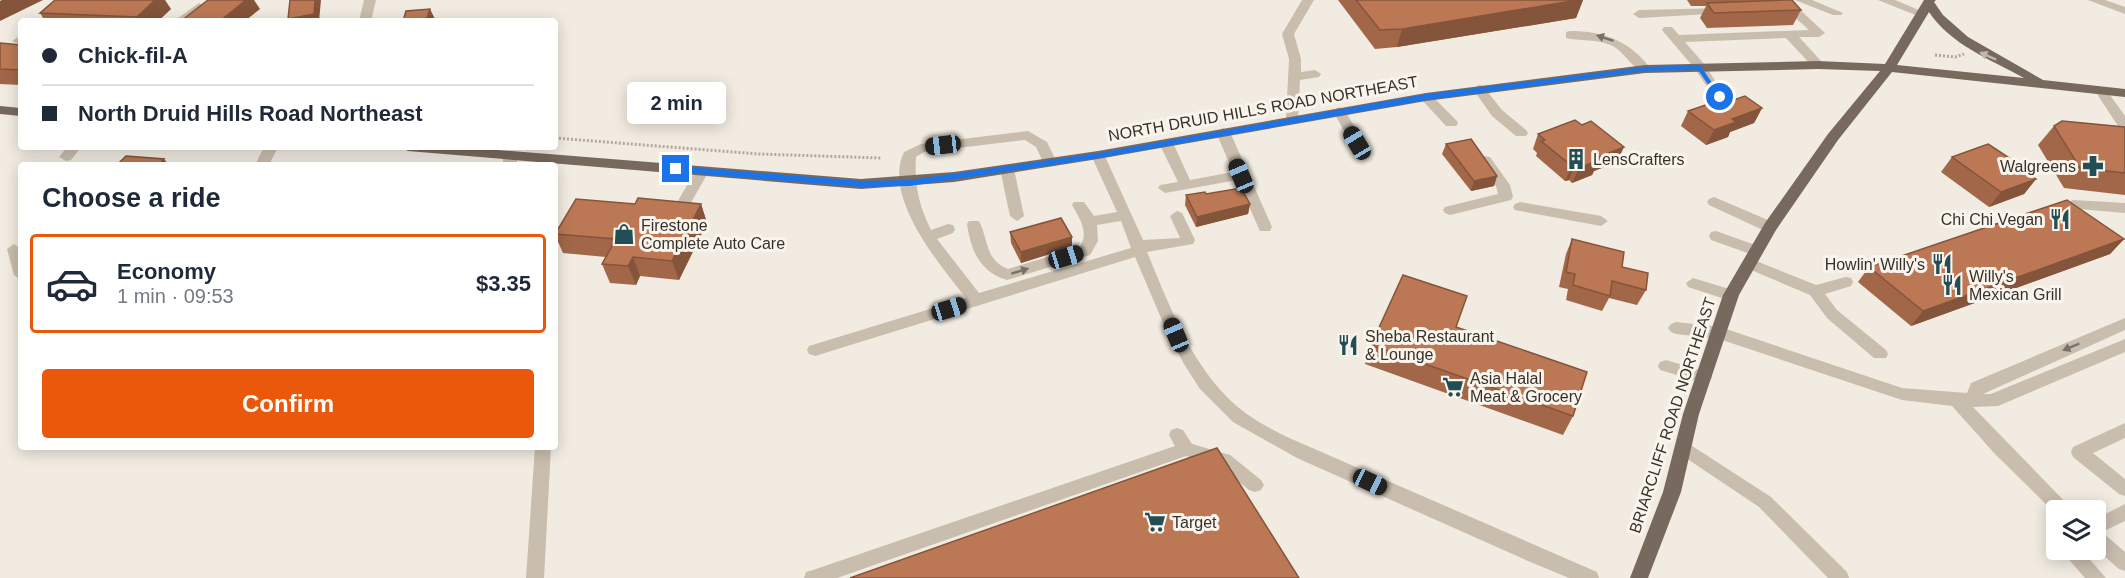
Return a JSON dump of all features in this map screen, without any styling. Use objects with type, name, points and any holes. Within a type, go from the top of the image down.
[{"type":"main road","name":"BRIARCLIFF ROAD NORTHEAST","points":[[1639,578],[1672,492],[1683,447],[1731,295],[1770,227],[1838,130],[1888,68],[1927,5]]},
{"type":"main road","points":[[1927,5],[1964,42],[1985,55],[2012,65],[2040,83]]},
{"type":"main road","name":"NORTH DRUID HILLS ROAD NORTHEAST","points":[[558,164],[702,171],[861,184],[909,183],[1050,163],[1426,97],[1645,69],[1818,65],[1888,68],[2125,93]]},
{"type":"main road","points":[[0,110],[18,112]]},
{"type":"main road","name":"NORTH DRUID HILLS ROAD NORTHEAST","points":[[430,150],[529,162]]},
{"type":"street","points":[[366,18],[370,0]]},
{"type":"street","points":[[1292,119],[1295,59],[1288,34],[1308,0]]},
{"type":"street","points":[[1801,0],[1837,13]]},
{"type":"street","points":[[1884,0],[1927,5]]},
{"type":"street","points":[[2094,0],[2125,11]]},
{"type":"street","points":[[184,18],[199,6]]},
{"type":"street","points":[[1720,97],[1700,67],[1672,35],[1791,36],[1819,33],[1792,8],[1769,9]]},
{"type":"street","points":[[1639,14],[1734,10]]},
{"type":"street","points":[[1570,35],[1604,37],[1635,56],[1645,69]]},
{"type":"street","points":[[1791,36],[1818,65]]},
{"type":"street","points":[[1294,77],[1315,74]]},
{"type":"street","points":[[1479,90],[1497,113],[1521,133]]},
{"type":"street","points":[[2101,91],[2121,127]]},
{"type":"street","points":[[1426,97],[1450,123]]},
{"type":"street","points":[[1339,111],[1364,154]]},
{"type":"street","points":[[1223,132],[1265,227]]},
{"type":"street","points":[[976,300],[927,237],[914,212],[909,183],[909,155],[921,148],[1028,135],[1042,145],[1050,163]]},
{"type":"street","points":[[1166,142],[1186,184]]},
{"type":"street","points":[[1450,210],[1506,197],[1503,185],[1476,147]]},
{"type":"street","points":[[1098,155],[1126,215],[1183,351],[1208,387],[1234,415],[1282,441],[1500,542],[1590,578]]},
{"type":"street","points":[[1007,169],[1017,216]]},
{"type":"street","points":[[678,213],[702,171]]},
{"type":"street","points":[[1165,188],[1241,176]]},
{"type":"street","points":[[1714,202],[1770,227]]},
{"type":"street","points":[[974,224],[976,242],[982,256],[997,272],[1008,275],[1085,251],[1091,241],[1090,222],[1079,205]]},
{"type":"street","points":[[2073,205],[2125,208]]},
{"type":"street","points":[[1520,207],[1601,221]]},
{"type":"street","points":[[1090,222],[1126,215]]},
{"type":"street","points":[[815,350],[1140,248],[1182,241],[1178,216]]},
{"type":"street","points":[[927,237],[948,229]]},
{"type":"street","points":[[1716,236],[1815,291],[1832,314],[1880,354]]},
{"type":"street","points":[[14,249],[18,264]]},
{"type":"street","points":[[1815,291],[1846,282]]},
{"type":"street","points":[[1693,283],[1731,295]]},
{"type":"street","points":[[1965,399],[1977,388],[2125,324]]},
{"type":"street","points":[[1676,328],[1719,333],[1902,394],[1992,401],[2125,345]]},
{"type":"street","points":[[1666,366],[1704,377]]},
{"type":"street","points":[[1965,399],[2001,449],[2054,500]]},
{"type":"street","points":[[2125,430],[2079,452],[2125,489]]},
{"type":"street","points":[[813,578],[1181,442],[1224,460],[1255,485]]},
{"type":"street","points":[[1683,447],[1765,502],[1840,578]]},
{"type":"street","points":[[535,573],[543,450]]},
{"type":"street","points":[[2106,522],[2125,512]]},
{"type":"street","points":[[2106,546],[2125,562]]},
{"type":"street","points":[[2079,560],[2097,578]]},
{"type":"path","points":[[1935,55],[1955,57],[1971,52]]},
{"type":"path","points":[[558,138],[791,156],[881,158]]},
{"type":"building","points":[[55,0],[155,0],[137,17],[40,13]]},
{"type":"building","points":[[208,0],[246,0],[224,18],[185,18]]},
{"type":"building","points":[[290,0],[315,0],[314,14],[288,18]]},
{"type":"building","points":[[1356,0],[1578,0],[1402,29],[1380,30]]},
{"type":"building","points":[[1792,0],[1801,10],[1714,13],[1707,3]]},
{"type":"building","points":[[430,9],[427,18],[404,18],[406,11]]},
{"type":"building","points":[[0,43],[18,45],[18,70],[0,69]]},
{"type":"building","points":[[1745,96],[1762,108],[1732,119],[1736,122],[1714,130],[1688,111],[1717,101],[1722,104]]},
{"type":"building","points":[[1575,120],[1582,125],[1591,121],[1624,147],[1596,158],[1599,160],[1579,168],[1572,166],[1541,141],[1545,140],[1538,134]]},
{"type":"building","points":[[2062,121],[2125,127],[2125,173],[2080,168],[2054,126]]},
{"type":"building","points":[[1471,139],[1497,176],[1474,181],[1446,144]]},
{"type":"building","points":[[1988,144],[2023,167],[2020,168],[2036,179],[2001,192],[1952,157]]},
{"type":"building","points":[[126,156],[164,159],[162,162],[120,162]]},
{"type":"building","points":[[1241,188],[1250,204],[1197,217],[1186,195],[1205,192],[1206,194]]},
{"type":"building","points":[[638,198],[701,204],[672,261],[633,257],[628,266],[602,264],[616,239],[558,234],[558,229],[576,199],[635,204]]},
{"type":"building","points":[[2067,200],[2124,239],[1923,311],[1869,267]]},
{"type":"building","points":[[1061,218],[1072,237],[1021,252],[1010,232]]},
{"type":"building","points":[[1572,239],[1624,252],[1622,267],[1648,273],[1646,290],[1612,281],[1610,296],[1573,285],[1575,274],[1566,272]]},
{"type":"building","points":[[1403,275],[1467,296],[1456,327],[1587,372],[1573,416],[1371,345]]},
{"type":"building","name":"Target","points":[[1217,448],[1299,578],[850,578]]},
{"type":"place","name":"LensCrafters","points":[[1576,159]]},
{"type":"place","name":"Walgreens","points":[[2093,166]]},
{"type":"place","name":"Chi Chi Vegan","points":[[2060,219]]},
{"type":"place","name":"Firestone Complete Auto Care","points":[[624,234]]},
{"type":"place","name":"Howlin' Willy's","points":[[1942,264]]},
{"type":"place","name":"Willy's Mexican Grill","points":[[1952,285]]},
{"type":"place","name":"Sheba Restaurant & Lounge","points":[[1348,345]]},
{"type":"place","name":"Asia Halal Meat & Grocery","points":[[1453,387]]},
{"type":"place","name":"Target","points":[[1155,522]]},
{"type":"route","points":[[676,169],[861,184],[909,183],[1098,155],[1426,97],[1645,69],[1700,67],[1720,97]]}]
